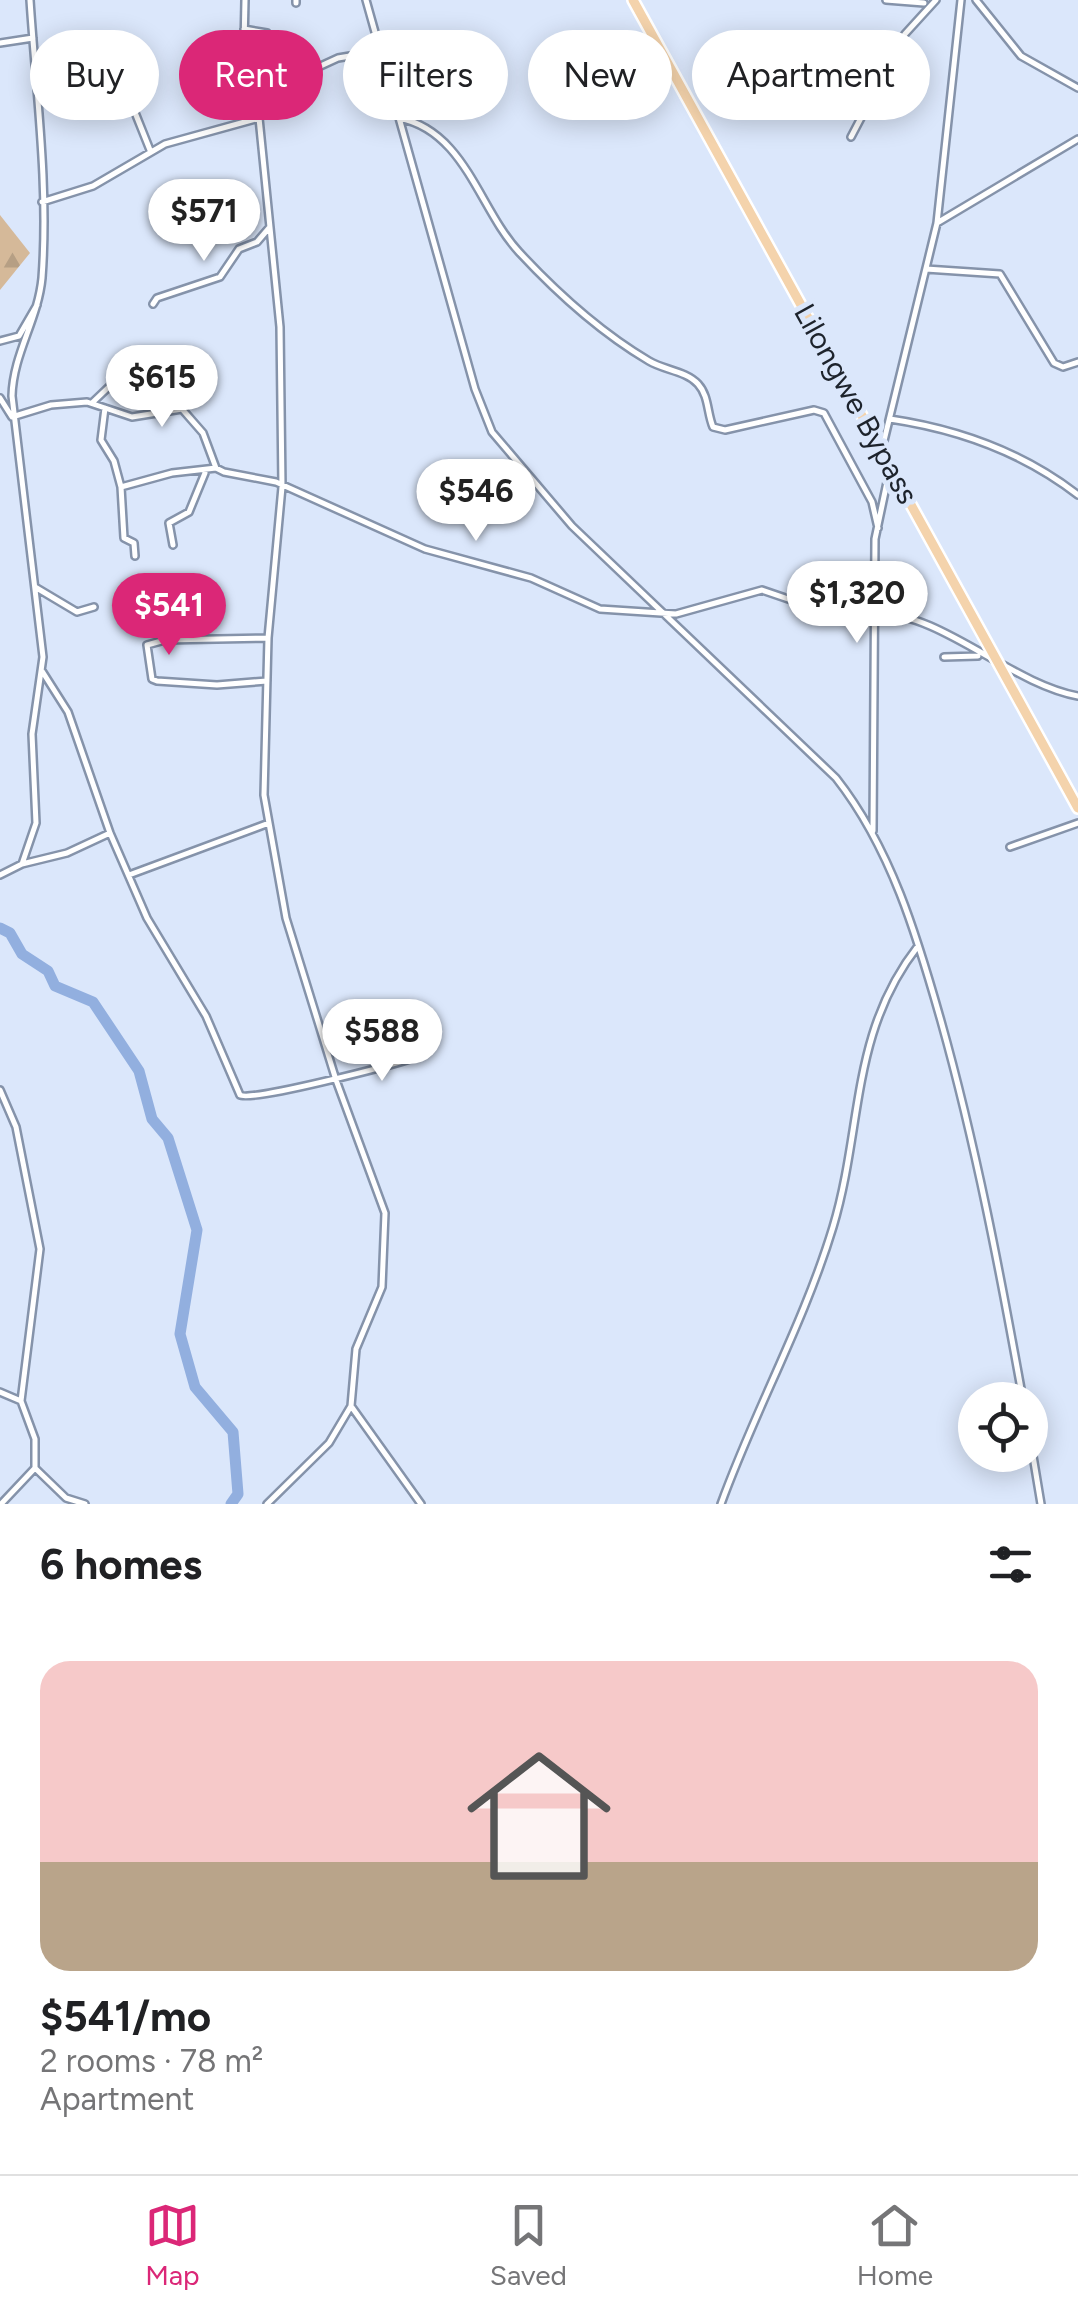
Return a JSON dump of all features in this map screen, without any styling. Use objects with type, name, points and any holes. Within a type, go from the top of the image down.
[{"type":"main road","name":"Lilongwe Bypass","points":[[633,0],[1078,808]]},
{"type":"street","points":[[30,0],[32,30]]},
{"type":"street","points":[[245,0],[244,29],[250,30]]},
{"type":"street","points":[[366,0],[374,30]]},
{"type":"street","points":[[886,0],[936,0]]},
{"type":"street","points":[[882,448],[937,223],[961,0]]},
{"type":"street","points":[[976,0],[1021,56],[1078,88]]},
{"type":"street","points":[[851,137],[924,3]]},
{"type":"street","points":[[0,43],[30,38]]},
{"type":"street","points":[[22,864],[36,823],[32,734],[40,669],[35,587],[12,417],[16,366],[39,302],[41,120]]},
{"type":"street","points":[[138,120],[150,150]]},
{"type":"street","points":[[42,202],[93,186],[150,150],[252,120]]},
{"type":"street","points":[[259,120],[279,296],[282,487],[268,638],[264,781],[283,906],[336,1080],[380,1196],[387,1228],[382,1288],[356,1350],[352,1406],[328,1444],[267,1504]]},
{"type":"street","points":[[400,120],[475,390],[492,432],[572,526],[836,778],[872,833],[918,946],[969,1120],[1020,1382]]},
{"type":"street","points":[[405,120],[428,127],[454,153],[516,249],[568,302],[647,360],[694,380],[706,397],[713,427],[725,430],[814,410],[824,413],[872,502],[878,528]]},
{"type":"street","points":[[937,223],[1078,139]]},
{"type":"street","points":[[152,304],[157,298],[220,277],[239,249],[257,242],[270,225]]},
{"type":"street","points":[[926,269],[1000,274],[1054,363],[1063,366],[1078,362]]},
{"type":"street","points":[[0,341],[19,336],[39,302]]},
{"type":"street","points":[[93,402],[135,362],[142,363],[172,392],[203,434],[216,468]]},
{"type":"street","points":[[0,398],[12,417]]},
{"type":"street","points":[[12,417],[50,404],[93,402],[132,417],[182,408]]},
{"type":"street","points":[[105,407],[101,440],[114,461],[121,487],[124,538],[134,543],[134,556]]},
{"type":"street","points":[[890,419],[940,429],[1004,451],[1078,496]]},
{"type":"street","points":[[872,833],[878,528],[890,465]]},
{"type":"street","points":[[121,487],[172,472],[207,472],[216,468],[282,487],[424,549],[531,578],[589,606],[668,614],[762,590],[841,617],[902,612],[981,656],[1078,696]]},
{"type":"street","points":[[173,545],[169,523],[176,515],[190,512],[196,486],[207,472]]},
{"type":"street","points":[[35,587],[77,612],[94,606]]},
{"type":"street","points":[[266,681],[217,685],[157,682],[152,679],[147,645],[165,640],[268,638]]},
{"type":"street","points":[[944,657],[981,656]]},
{"type":"street","points":[[40,669],[68,712],[110,833],[147,918],[206,1016],[244,1099],[298,1084],[336,1080],[416,1057]]},
{"type":"street","points":[[1010,846],[1078,822]]},
{"type":"street","points":[[129,875],[269,824]]},
{"type":"street","points":[[2,875],[22,864],[68,852],[110,833]]},
{"type":"street","points":[[722,1504],[782,1366],[833,1227],[878,1009],[918,946]]},
{"type":"street","points":[[0,1090],[16,1127],[40,1249],[21,1401],[35,1439],[35,1468],[1,1504]]},
{"type":"street","points":[[3,1394],[21,1401]]},
{"type":"street","points":[[352,1406],[421,1504]]},
{"type":"street","points":[[35,1468],[58,1490],[86,1504]]},
{"type":"street","points":[[1035,1472],[1040,1504]]},
{"type":"street","points":[[58,1490],[60,1504]]},
{"type":"green space","points":[[0,215],[30,253],[0,290]]},
{"type":"waterway","points":[[0,928],[10,933],[22,954],[48,971],[55,986],[93,1002],[139,1071],[152,1119],[168,1138],[197,1230],[180,1334],[195,1387],[233,1432],[238,1494],[231,1504]]}]
